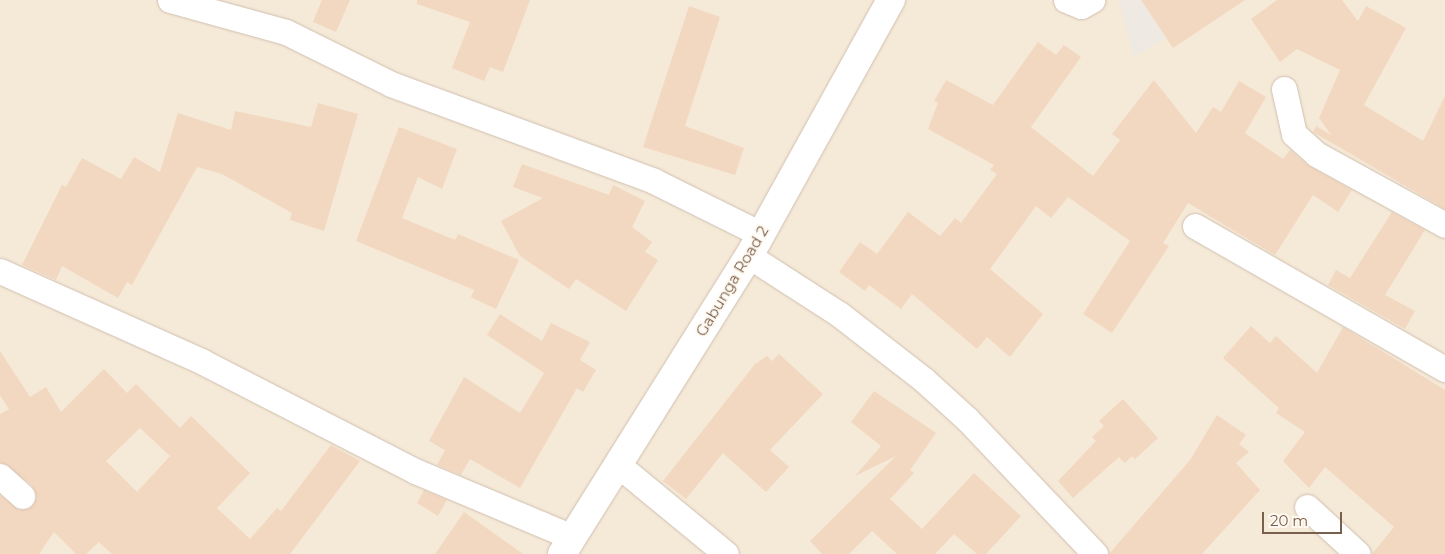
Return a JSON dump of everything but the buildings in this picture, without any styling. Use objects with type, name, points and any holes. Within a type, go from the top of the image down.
[{"type":"street","points":[[170,0],[286,32],[391,84],[654,181],[755,245],[924,380],[967,418],[1094,554]]},
{"type":"street","name":"Gabunga Road 2","points":[[567,545],[755,245],[891,0]]},
{"type":"street","points":[[1066,0],[1081,6],[1092,0]]},
{"type":"street","points":[[1284,89],[1294,134],[1316,154],[1445,225]]},
{"type":"street","points":[[1195,226],[1445,369]]},
{"type":"street","points":[[0,271],[203,362],[415,472],[567,545]]},
{"type":"street","points":[[617,464],[726,554]]},
{"type":"street","points":[[0,476],[22,496]]},
{"type":"street","points":[[1307,507],[1358,554]]},
{"type":"shaded area","points":[[0,0],[1445,0],[1445,554],[0,554]]},
{"type":"shaded area","points":[[1119,0],[1226,0],[1134,57]]}]
